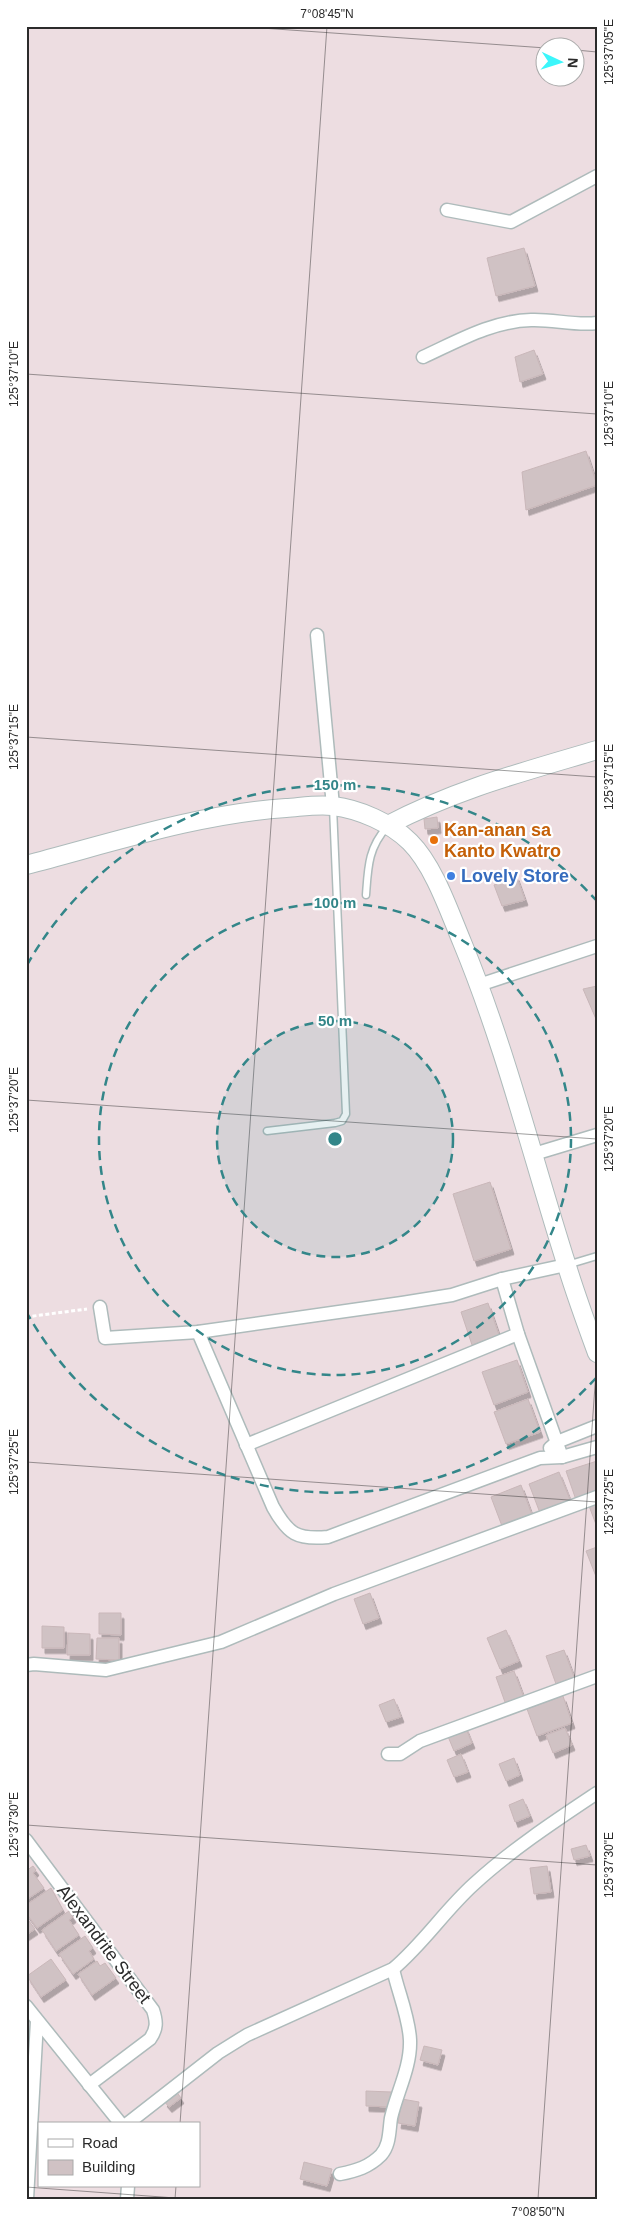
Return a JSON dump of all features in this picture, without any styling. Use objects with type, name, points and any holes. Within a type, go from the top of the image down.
[{"type":"street","points":[[448,210],[511,222],[597,176]]},
{"type":"street","points":[[423,357],[482,329],[507,324],[531,320],[597,323]]},
{"type":"street","points":[[317,634],[333,806]]},
{"type":"street","points":[[388,825],[442,799],[475,786],[597,750]]},
{"type":"street","points":[[26,864],[225,815],[258,810],[333,806],[361,813],[388,825],[410,842],[426,865],[444,899],[479,985],[534,1154],[566,1265],[597,1353]]},
{"type":"street","points":[[479,985],[597,946]]},
{"type":"street","points":[[534,1154],[597,1135]]},
{"type":"street","points":[[100,1307],[105,1338],[198,1332],[452,1295],[502,1279],[566,1265]]},
{"type":"street","points":[[502,1279],[518,1334],[562,1456]]},
{"type":"street","points":[[198,1332],[246,1445],[284,1526],[297,1536],[328,1537],[540,1458],[562,1456],[597,1447]]},
{"type":"street","points":[[246,1445],[518,1334]]},
{"type":"street","points":[[540,1458],[556,1442],[597,1426]]},
{"type":"street","points":[[26,1665],[106,1670],[220,1642],[334,1594],[597,1497]]},
{"type":"street","points":[[388,1754],[400,1754],[420,1741],[445,1731],[597,1676]]},
{"type":"street","points":[[130,2122],[218,2053],[247,2035],[393,1969],[408,1956],[475,1883],[521,1847],[597,1793]]},
{"type":"street","name":"Alexandrite Street","points":[[26,1840],[153,2010],[156,2019],[154,2032],[150,2039],[89,2085]]},
{"type":"street","points":[[340,2174],[359,2170],[371,2163],[382,2154],[389,2137],[391,2119],[409,2057],[410,2039],[393,1969]]},
{"type":"street","points":[[26,2006],[119,2122]]},
{"type":"street","points":[[27,2199],[37,2021]]},
{"type":"lane","points":[[267,1131],[335,1123],[342,1121],[346,1114],[333,806]]},
{"type":"lane","points":[[366,895],[372,849],[376,839],[388,825]]},
{"type":"lane","points":[[566,1265],[597,1256]]},
{"type":"path","points":[[26,1317],[100,1307]]},
{"type":"building","points":[[524,248],[535,286],[496,296],[487,258]]},
{"type":"building","points":[[534,350],[543,374],[520,382],[515,357]]},
{"type":"building","points":[[586,451],[597,485],[526,510],[522,472]]},
{"type":"building","points":[[437,817],[438,828],[425,829],[424,819]]},
{"type":"building","points":[[516,875],[525,900],[502,906],[494,885]]},
{"type":"building","points":[[597,986],[597,1019],[596,1019],[583,989]]},
{"type":"building","points":[[490,1182],[511,1249],[474,1261],[453,1194]]},
{"type":"building","points":[[488,1303],[499,1335],[472,1345],[461,1312]]},
{"type":"building","points":[[517,1360],[528,1392],[494,1405],[482,1372]]},
{"type":"building","points":[[528,1399],[540,1432],[506,1444],[494,1412]]},
{"type":"building","points":[[597,1461],[597,1492],[576,1500],[566,1471]]},
{"type":"building","points":[[559,1472],[571,1502],[540,1513],[529,1484]]},
{"type":"building","points":[[521,1485],[532,1515],[502,1526],[491,1497]]},
{"type":"building","points":[[597,1504],[597,1527],[589,1506]]},
{"type":"building","points":[[597,1547],[597,1579],[586,1551]]},
{"type":"building","points":[[370,1593],[379,1618],[363,1624],[354,1599]]},
{"type":"building","points":[[99,1613],[121,1613],[121,1635],[99,1634]]},
{"type":"building","points":[[42,1626],[64,1627],[64,1648],[42,1648]]},
{"type":"building","points":[[506,1630],[519,1661],[500,1669],[487,1638]]},
{"type":"building","points":[[68,1633],[90,1634],[90,1655],[67,1655]]},
{"type":"building","points":[[97,1638],[119,1638],[119,1660],[96,1659]]},
{"type":"building","points":[[564,1650],[574,1677],[556,1684],[546,1656]]},
{"type":"building","points":[[514,1671],[524,1698],[506,1705],[496,1677]]},
{"type":"building","points":[[563,1696],[572,1723],[537,1736],[527,1709]]},
{"type":"building","points":[[394,1699],[401,1717],[386,1722],[379,1705]]},
{"type":"building","points":[[465,1726],[472,1743],[454,1751],[447,1734]]},
{"type":"building","points":[[565,1728],[572,1745],[553,1753],[546,1735]]},
{"type":"building","points":[[461,1754],[468,1772],[454,1777],[447,1760]]},
{"type":"building","points":[[514,1758],[520,1775],[506,1781],[499,1764]]},
{"type":"building","points":[[523,1799],[530,1816],[515,1822],[509,1805]]},
{"type":"building","points":[[586,1845],[590,1856],[574,1860],[571,1849]]},
{"type":"building","points":[[33,1866],[36,1870],[33,1873],[44,1888],[26,1900],[26,1871]]},
{"type":"building","points":[[547,1866],[551,1892],[534,1894],[530,1868]]},
{"type":"building","points":[[51,1888],[63,1910],[37,1928],[26,1913],[26,1905]]},
{"type":"building","points":[[69,1911],[73,1917],[69,1920],[79,1935],[56,1951],[42,1930]]},
{"type":"building","points":[[26,1917],[35,1929],[26,1935]]},
{"type":"building","points":[[85,1936],[93,1948],[89,1951],[94,1959],[73,1974],[59,1954]]},
{"type":"building","points":[[51,1959],[66,1980],[41,1997],[27,1976]]},
{"type":"building","points":[[97,1961],[100,1966],[105,1963],[116,1978],[92,1995],[78,1974]]},
{"type":"building","points":[[424,2046],[442,2050],[438,2065],[420,2060]]},
{"type":"building","points":[[176,2091],[181,2098],[169,2107],[164,2101]]},
{"type":"building","points":[[366,2091],[392,2092],[392,2107],[366,2106]]},
{"type":"building","points":[[402,2099],[419,2102],[415,2126],[398,2123]]},
{"type":"building","points":[[304,2162],[332,2169],[327,2186],[300,2179]]},
{"type":"place","name":"Kan-anan sa Kanto Kwatro","points":[[434,840]]},
{"type":"place","name":"Lovely Store","points":[[451,876]]}]
